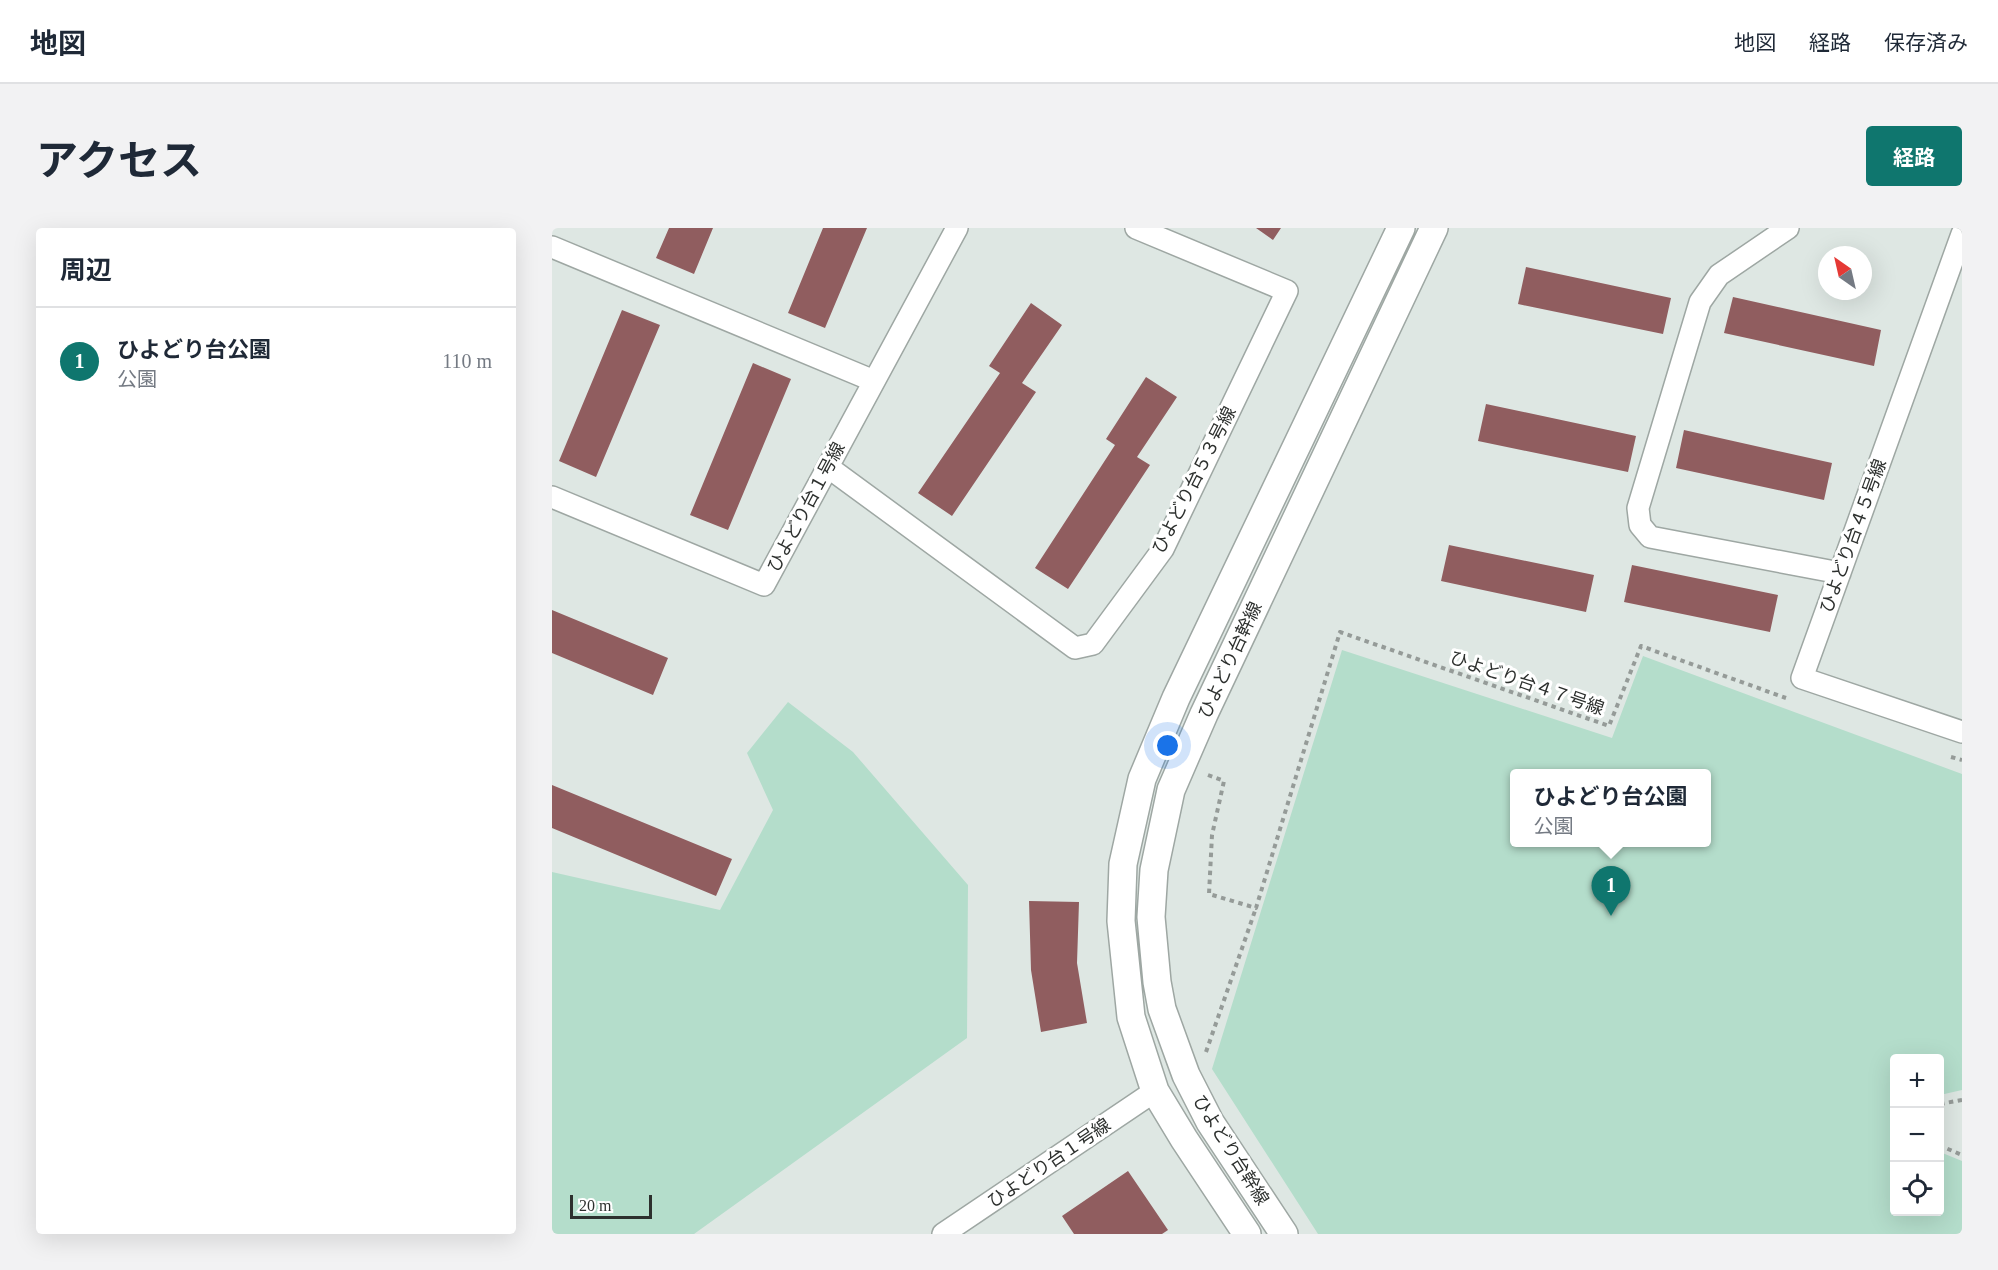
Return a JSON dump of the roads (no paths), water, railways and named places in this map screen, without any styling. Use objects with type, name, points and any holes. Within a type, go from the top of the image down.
[{"type":"street","name":"ひよどり台１号線","points":[[552,497],[764,585],[957,228]]},
{"type":"street","name":"ひよどり台５３号線","points":[[828,467],[1075,648],[1093,644],[1163,549],[1287,291],[1136,228]]},
{"type":"street","name":"ひよどり台幹線","points":[[1247,1234],[1155,1091],[1131,1017],[1121,921],[1123,864],[1142,779],[1176,698],[1401,228]]},
{"type":"street","name":"ひよどり台幹線","points":[[1284,1234],[1210,1122],[1186,1075],[1162,1009],[1151,917],[1155,870],[1171,790],[1204,714],[1434,228]]},
{"type":"street","points":[[1788,228],[1719,275],[1700,303],[1638,508],[1640,525],[1650,537],[1840,573]]},
{"type":"street","name":"ひよどり台４５号線","points":[[1962,234],[1802,678],[1962,732]]},
{"type":"street","points":[[552,247],[874,381]]},
{"type":"street","name":"ひよどり台１号線","points":[[943,1234],[1155,1091]]},
{"type":"place","name":"ひよどり台公園","points":[[1611,916]]}]
